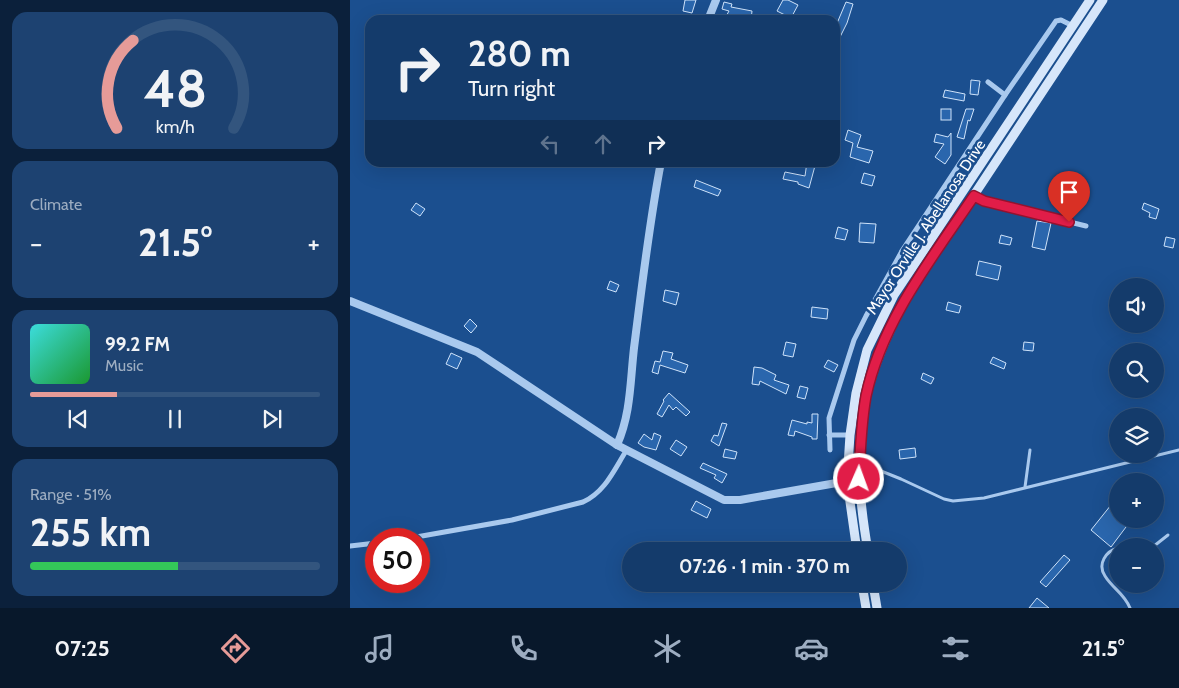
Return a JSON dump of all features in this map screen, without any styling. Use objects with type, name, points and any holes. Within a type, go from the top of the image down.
[{"type":"main road","name":"Mayor Orville J. Abellanosa Drive","points":[[856,542],[847,481],[850,435],[856,393],[867,350],[894,295],[1090,0]]},
{"type":"main road","name":"Mayor Orville J. Abellanosa Drive","points":[[867,542],[859,479],[860,435],[866,395],[891,324],[911,290],[1104,0]]},
{"type":"main road","points":[[863,592],[866,608]]},
{"type":"main road","points":[[874,592],[877,608]]},
{"type":"street","points":[[710,15],[716,0]]},
{"type":"street","points":[[830,450],[829,418],[854,340],[902,251],[1056,21],[1061,20],[1073,26]]},
{"type":"street","points":[[988,82],[1005,95]]},
{"type":"street","points":[[617,445],[629,410],[645,259],[660,167]]},
{"type":"street","points":[[974,196],[984,201],[1086,226]]},
{"type":"street","points":[[902,251],[918,259]]},
{"type":"street","points":[[350,301],[477,352],[626,451],[729,501],[859,479]]},
{"type":"street","points":[[829,435],[850,435]]},
{"type":"street","points":[[430,535],[512,520],[583,502],[592,498],[603,488],[626,451]]},
{"type":"street","points":[[350,546],[365,544]]},
{"type":"lane","points":[[1025,487],[1030,450]]},
{"type":"lane","points":[[859,462],[952,501],[984,498],[1179,450]]},
{"type":"lane","points":[[1164,538],[1168,535]]},
{"type":"lane","points":[[1109,552],[1106,554],[1102,564],[1104,575],[1109,580]]},
{"type":"lane","points":[[1122,593],[1130,608]]},
{"type":"building","points":[[685,0],[696,0],[692,13],[683,11]]},
{"type":"building","points":[[783,0],[788,0],[798,5],[793,15],[785,15],[777,11]]},
{"type":"building","points":[[724,2],[732,4],[731,7],[752,11],[752,15],[727,15],[729,11],[722,9]]},
{"type":"building","points":[[846,2],[853,4],[840,37],[840,16]]},
{"type":"building","points":[[971,80],[980,81],[978,95],[970,94]]},
{"type":"building","points":[[945,90],[965,94],[964,101],[943,97]]},
{"type":"building","points":[[941,109],[951,109],[951,120],[941,120]]},
{"type":"building","points":[[966,109],[974,109],[970,121],[968,120],[964,139],[957,137]]},
{"type":"building","points":[[848,130],[861,135],[857,147],[873,151],[869,163],[850,157],[853,143],[845,140]]},
{"type":"building","points":[[951,133],[951,155],[945,164],[935,157],[944,144],[934,142],[936,134],[948,137]]},
{"type":"building","points":[[806,167],[815,167],[809,188],[798,184],[798,182],[783,179],[785,172],[805,176]]},
{"type":"building","points":[[864,173],[875,176],[872,186],[861,183]]},
{"type":"building","points":[[696,180],[721,190],[718,196],[694,187]]},
{"type":"building","points":[[416,203],[425,209],[420,216],[411,210]]},
{"type":"building","points":[[1144,203],[1159,209],[1156,219],[1149,217],[1150,213],[1142,209]]},
{"type":"building","points":[[1037,221],[1051,223],[1045,250],[1032,247]]},
{"type":"building","points":[[860,223],[876,224],[874,243],[859,242]]},
{"type":"building","points":[[838,227],[848,230],[845,240],[835,238]]},
{"type":"building","points":[[1001,235],[1012,238],[1010,245],[999,243]]},
{"type":"building","points":[[1166,237],[1175,239],[1173,248],[1164,246]]},
{"type":"building","points":[[979,261],[1001,266],[998,280],[976,275]]},
{"type":"building","points":[[610,281],[619,285],[616,292],[607,289]]},
{"type":"building","points":[[665,290],[679,293],[676,305],[663,301]]},
{"type":"building","points":[[948,302],[961,306],[959,313],[946,310]]},
{"type":"building","points":[[812,307],[828,309],[827,319],[811,317]]},
{"type":"building","points":[[470,319],[477,326],[471,333],[464,326]]},
{"type":"building","points":[[786,342],[796,344],[793,357],[783,355]]},
{"type":"building","points":[[1024,342],[1034,343],[1033,351],[1023,350]]},
{"type":"building","points":[[663,351],[673,353],[671,359],[688,365],[685,373],[660,365],[658,374],[652,372],[655,361],[660,362]]},
{"type":"building","points":[[451,353],[462,358],[457,369],[446,364]]},
{"type":"building","points":[[993,357],[1006,363],[1004,369],[990,363]]},
{"type":"building","points":[[828,360],[838,365],[834,372],[824,367]]},
{"type":"building","points":[[754,367],[762,368],[776,375],[774,380],[789,385],[786,394],[760,381],[759,385],[752,384]]},
{"type":"building","points":[[923,373],[934,378],[931,384],[921,379]]},
{"type":"building","points":[[800,386],[808,388],[805,399],[797,397]]},
{"type":"building","points":[[669,393],[690,412],[686,416],[676,407],[673,410],[669,405],[662,417],[657,414],[663,400]]},
{"type":"building","points":[[812,414],[818,414],[817,439],[812,439],[812,437],[795,431],[794,436],[788,435],[792,420],[807,424],[807,422],[812,423]]},
{"type":"building","points":[[722,423],[727,424],[719,446],[711,441],[714,435],[718,436]]},
{"type":"building","points":[[654,433],[661,436],[656,450],[644,447],[638,443],[644,434],[652,440]]},
{"type":"building","points":[[676,440],[687,447],[681,456],[670,449]]},
{"type":"building","points":[[915,448],[916,457],[900,459],[899,450]]},
{"type":"building","points":[[725,449],[737,452],[735,459],[723,457]]},
{"type":"building","points":[[703,463],[727,474],[722,483],[714,478],[716,475],[700,468]]},
{"type":"building","points":[[696,501],[711,509],[707,518],[691,510]]},
{"type":"building","points":[[1109,508],[1109,528],[1125,528],[1118,538],[1109,538],[1109,545],[1091,530]]},
{"type":"building","points":[[1064,555],[1070,560],[1046,587],[1040,582]]},
{"type":"building","points":[[1037,598],[1049,608],[1029,608]]},
{"type":"route","points":[[859,479],[860,435],[866,395],[891,324],[906,298],[974,196],[984,201],[1069,222]]}]
